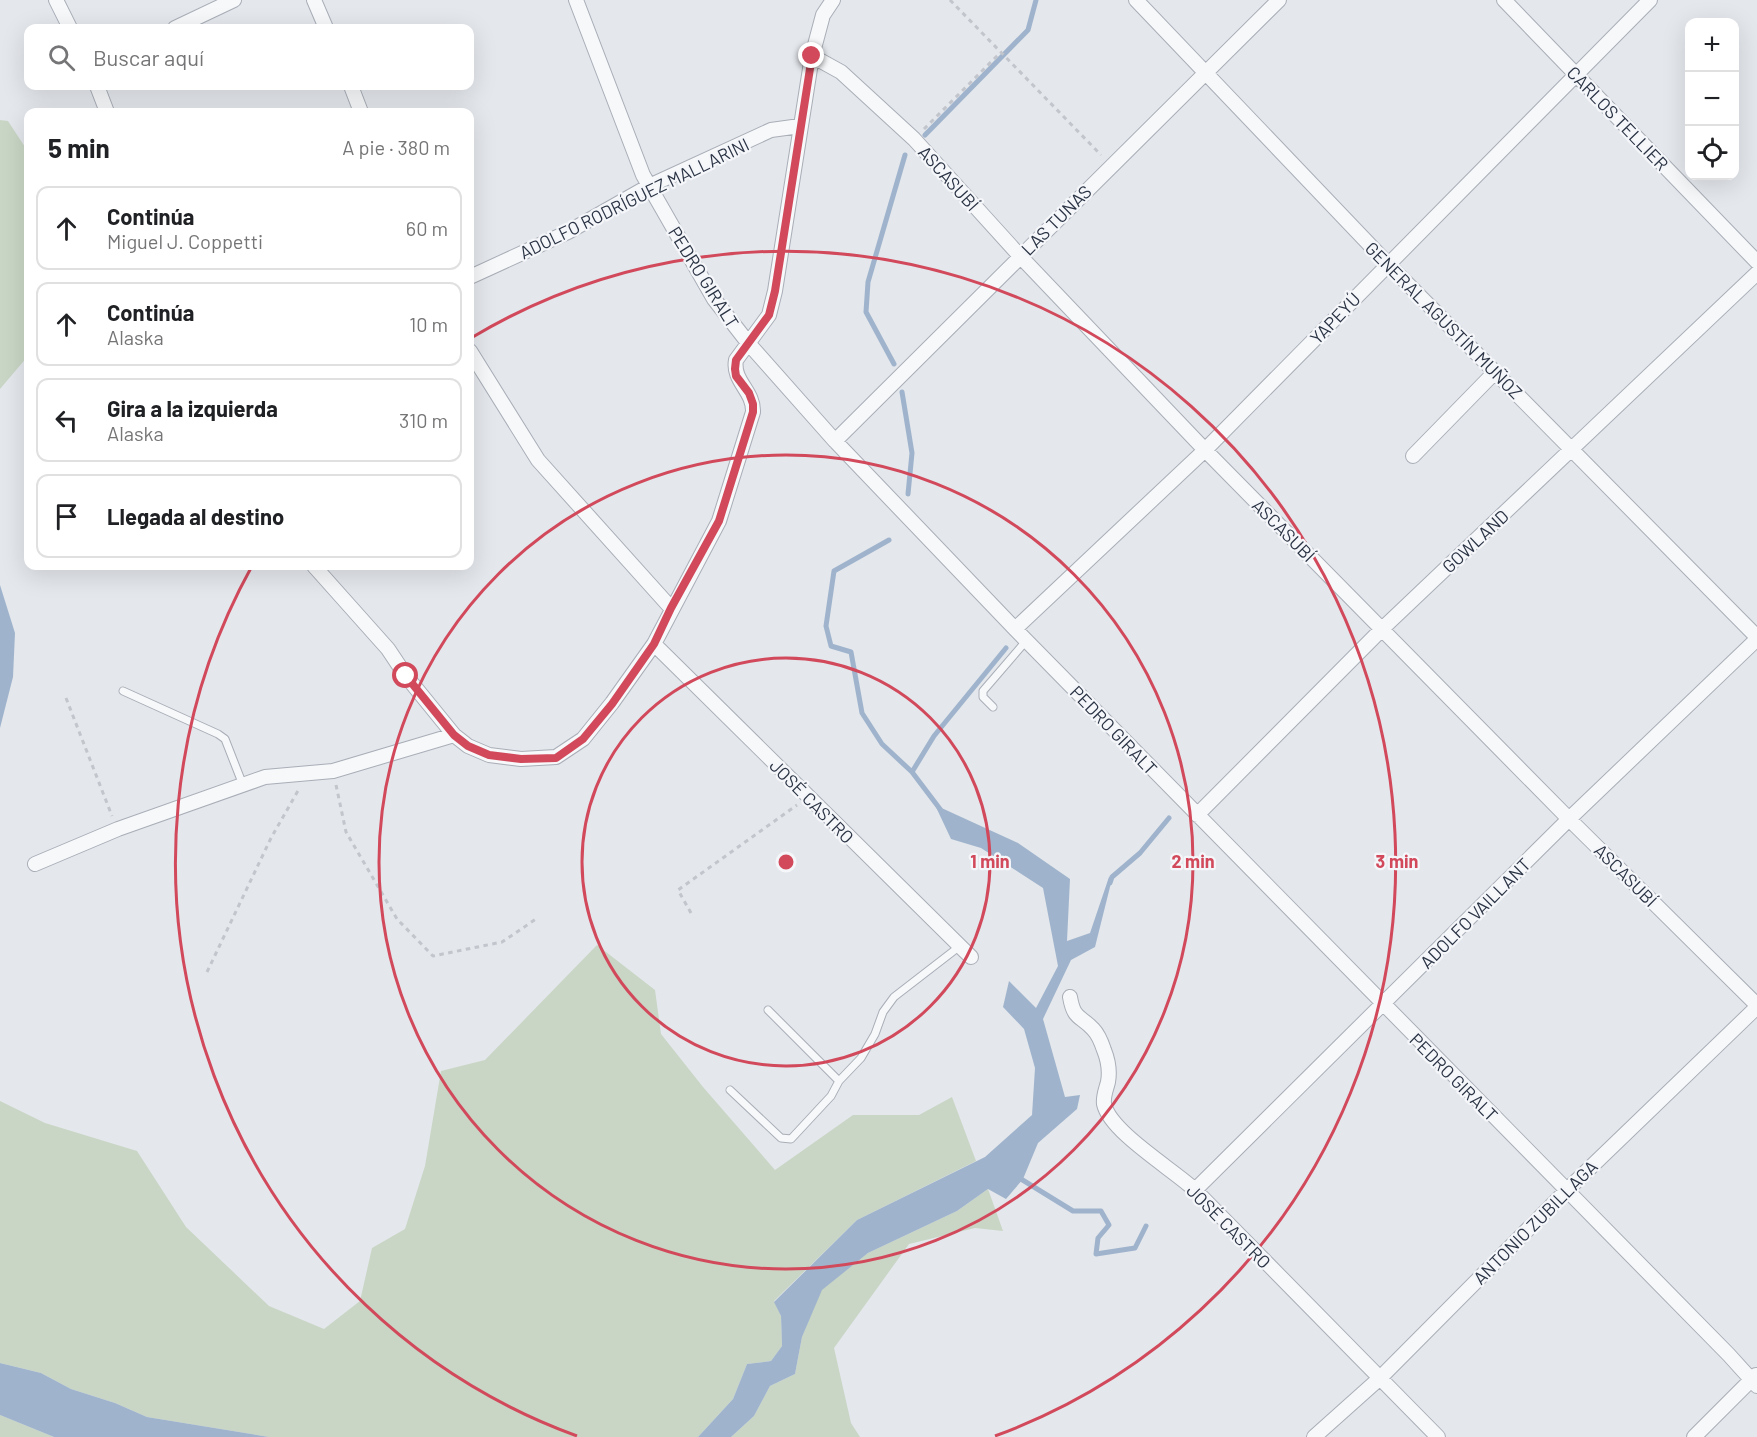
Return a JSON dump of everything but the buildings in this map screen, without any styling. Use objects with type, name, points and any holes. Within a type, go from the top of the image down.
[{"type":"street","points":[[56,0],[68,24]]},
{"type":"street","points":[[183,24],[234,0]]},
{"type":"street","points":[[314,0],[324,24]]},
{"type":"street","name":"PEDRO GIRALT","points":[[576,0],[643,175],[714,299],[749,344],[835,441],[1015,630],[1566,1191],[1755,1379]]},
{"type":"street","points":[[318,570],[387,649],[454,735],[468,746],[489,755],[521,759],[556,758],[583,739],[612,704],[654,644],[719,521],[750,425],[753,404],[735,369],[736,360],[769,315],[775,291],[812,56],[823,15],[833,0]]},
{"type":"street","name":"GENERAL AGUSTÍN MUÑOZ","points":[[1136,0],[1388,264],[1757,638]]},
{"type":"street","name":"LAS TUNAS","points":[[835,441],[1279,0]]},
{"type":"street","name":"CARLOS TELLIER","points":[[1504,0],[1757,262]]},
{"type":"street","name":"YAPEYÚ","points":[[1015,630],[1205,450],[1650,0]]},
{"type":"street","name":"ASCASUBÍ","points":[[812,56],[841,72],[914,139],[1020,256],[1205,450],[1757,1006]]},
{"type":"street","points":[[99,90],[105,108]]},
{"type":"street","points":[[353,90],[359,108]]},
{"type":"street","name":"ADOLFO RODRÍGUEZ MALLARINI","points":[[474,275],[568,232],[649,186],[771,130],[800,126]]},
{"type":"street","name":"GOWLAND","points":[[1197,815],[1382,629],[1757,273]]},
{"type":"street","points":[[474,357],[538,460],[671,608]]},
{"type":"street","points":[[1413,456],[1495,372]]},
{"type":"street","name":"ADOLFO VAILLANT","points":[[1195,1190],[1569,819],[1757,638]]},
{"type":"street","name":"JOSÉ CASTRO","points":[[654,644],[971,957]]},
{"type":"street","points":[[36,864],[118,830],[265,777],[333,771],[454,735]]},
{"type":"street","name":"JOSÉ CASTRO","points":[[1070,997],[1077,1017],[1094,1030],[1104,1050],[1109,1067],[1104,1095],[1105,1106],[1110,1116],[1154,1159],[1186,1181],[1438,1437]]},
{"type":"street","name":"ANTONIO ZUBILLAGA","points":[[1314,1437],[1380,1378],[1566,1191],[1757,1006]]},
{"type":"street","points":[[1694,1437],[1755,1379]]},
{"type":"lane","points":[[993,707],[983,697],[983,691],[1026,640]]},
{"type":"lane","points":[[123,691],[225,739],[243,785]]},
{"type":"lane","points":[[730,1090],[781,1138],[790,1139],[831,1096],[839,1081],[861,1058],[876,1034],[883,1012],[894,997],[960,946]]},
{"type":"lane","points":[[768,1010],[839,1081]]},
{"type":"path","points":[[950,0],[1111,165]]},
{"type":"path","points":[[914,139],[1000,53]]},
{"type":"path","points":[[66,698],[118,830]]},
{"type":"path","points":[[333,771],[346,832],[397,919],[433,956],[502,942],[536,919]]},
{"type":"path","points":[[207,972],[271,838],[309,774]]},
{"type":"path","points":[[691,913],[678,890],[808,797]]},
{"type":"green space","points":[[0,120],[8,121],[24,145],[24,361],[0,389]]},
{"type":"green space","points":[[597,945],[655,990],[661,1034],[703,1087],[775,1170],[853,1115],[919,1115],[952,1097],[976,1161],[857,1220],[774,1301],[781,1316],[782,1346],[771,1361],[747,1364],[733,1399],[698,1437],[269,1437],[147,1417],[115,1403],[71,1389],[41,1373],[0,1363],[0,1101],[45,1123],[137,1151],[186,1227],[269,1306],[324,1329],[360,1301],[372,1248],[405,1229],[425,1166],[441,1071],[485,1060]]},
{"type":"green space","points":[[988,1189],[1003,1231],[975,1228],[909,1244],[834,1348],[851,1423],[860,1437],[731,1437],[754,1416],[770,1386],[795,1374],[802,1337],[821,1290],[868,1253],[957,1211]]},
{"type":"green space","points":[[0,1415],[54,1437],[0,1437]]},
{"type":"water","points":[[0,585],[15,633],[13,677],[0,728]]},
{"type":"water","points":[[935,805],[1018,843],[1070,879],[1067,941],[1090,933],[1109,877],[1112,879],[1095,947],[1071,960],[1043,1019],[1065,1097],[1080,1095],[1077,1109],[1038,1143],[1023,1179],[1006,1199],[988,1189],[957,1211],[868,1253],[822,1290],[802,1337],[795,1374],[770,1386],[754,1416],[731,1437],[698,1437],[733,1399],[747,1364],[771,1361],[782,1346],[781,1316],[774,1302],[857,1220],[985,1157],[1032,1115],[1035,1068],[1024,1029],[1003,1007],[1009,981],[1036,1008],[1058,966],[1043,888],[981,848],[951,839]]},
{"type":"water","points":[[0,1363],[41,1373],[71,1389],[115,1403],[147,1417],[269,1437],[54,1437],[0,1415]]},
{"type":"waterway","points":[[925,135],[1028,30],[1036,0]]},
{"type":"waterway","points":[[894,364],[866,312],[868,282],[905,155]]},
{"type":"waterway","points":[[902,392],[912,453],[908,494]]},
{"type":"waterway","points":[[889,540],[834,571],[826,626],[831,646],[851,652],[862,713],[882,744],[912,772],[940,809]]},
{"type":"waterway","points":[[912,772],[934,736],[1006,648]]},
{"type":"waterway","points":[[1110,883],[1112,877],[1140,853],[1169,818]]},
{"type":"waterway","points":[[1016,1176],[1073,1211],[1101,1211],[1109,1225],[1098,1238],[1096,1254],[1135,1248],[1146,1226]]},
{"type":"route","points":[[406,676],[454,735],[468,746],[489,755],[521,759],[556,758],[583,739],[612,704],[654,644],[719,521],[750,425],[753,404],[749,393],[736,376],[736,360],[753,340],[769,315],[775,291],[812,56]]}]
